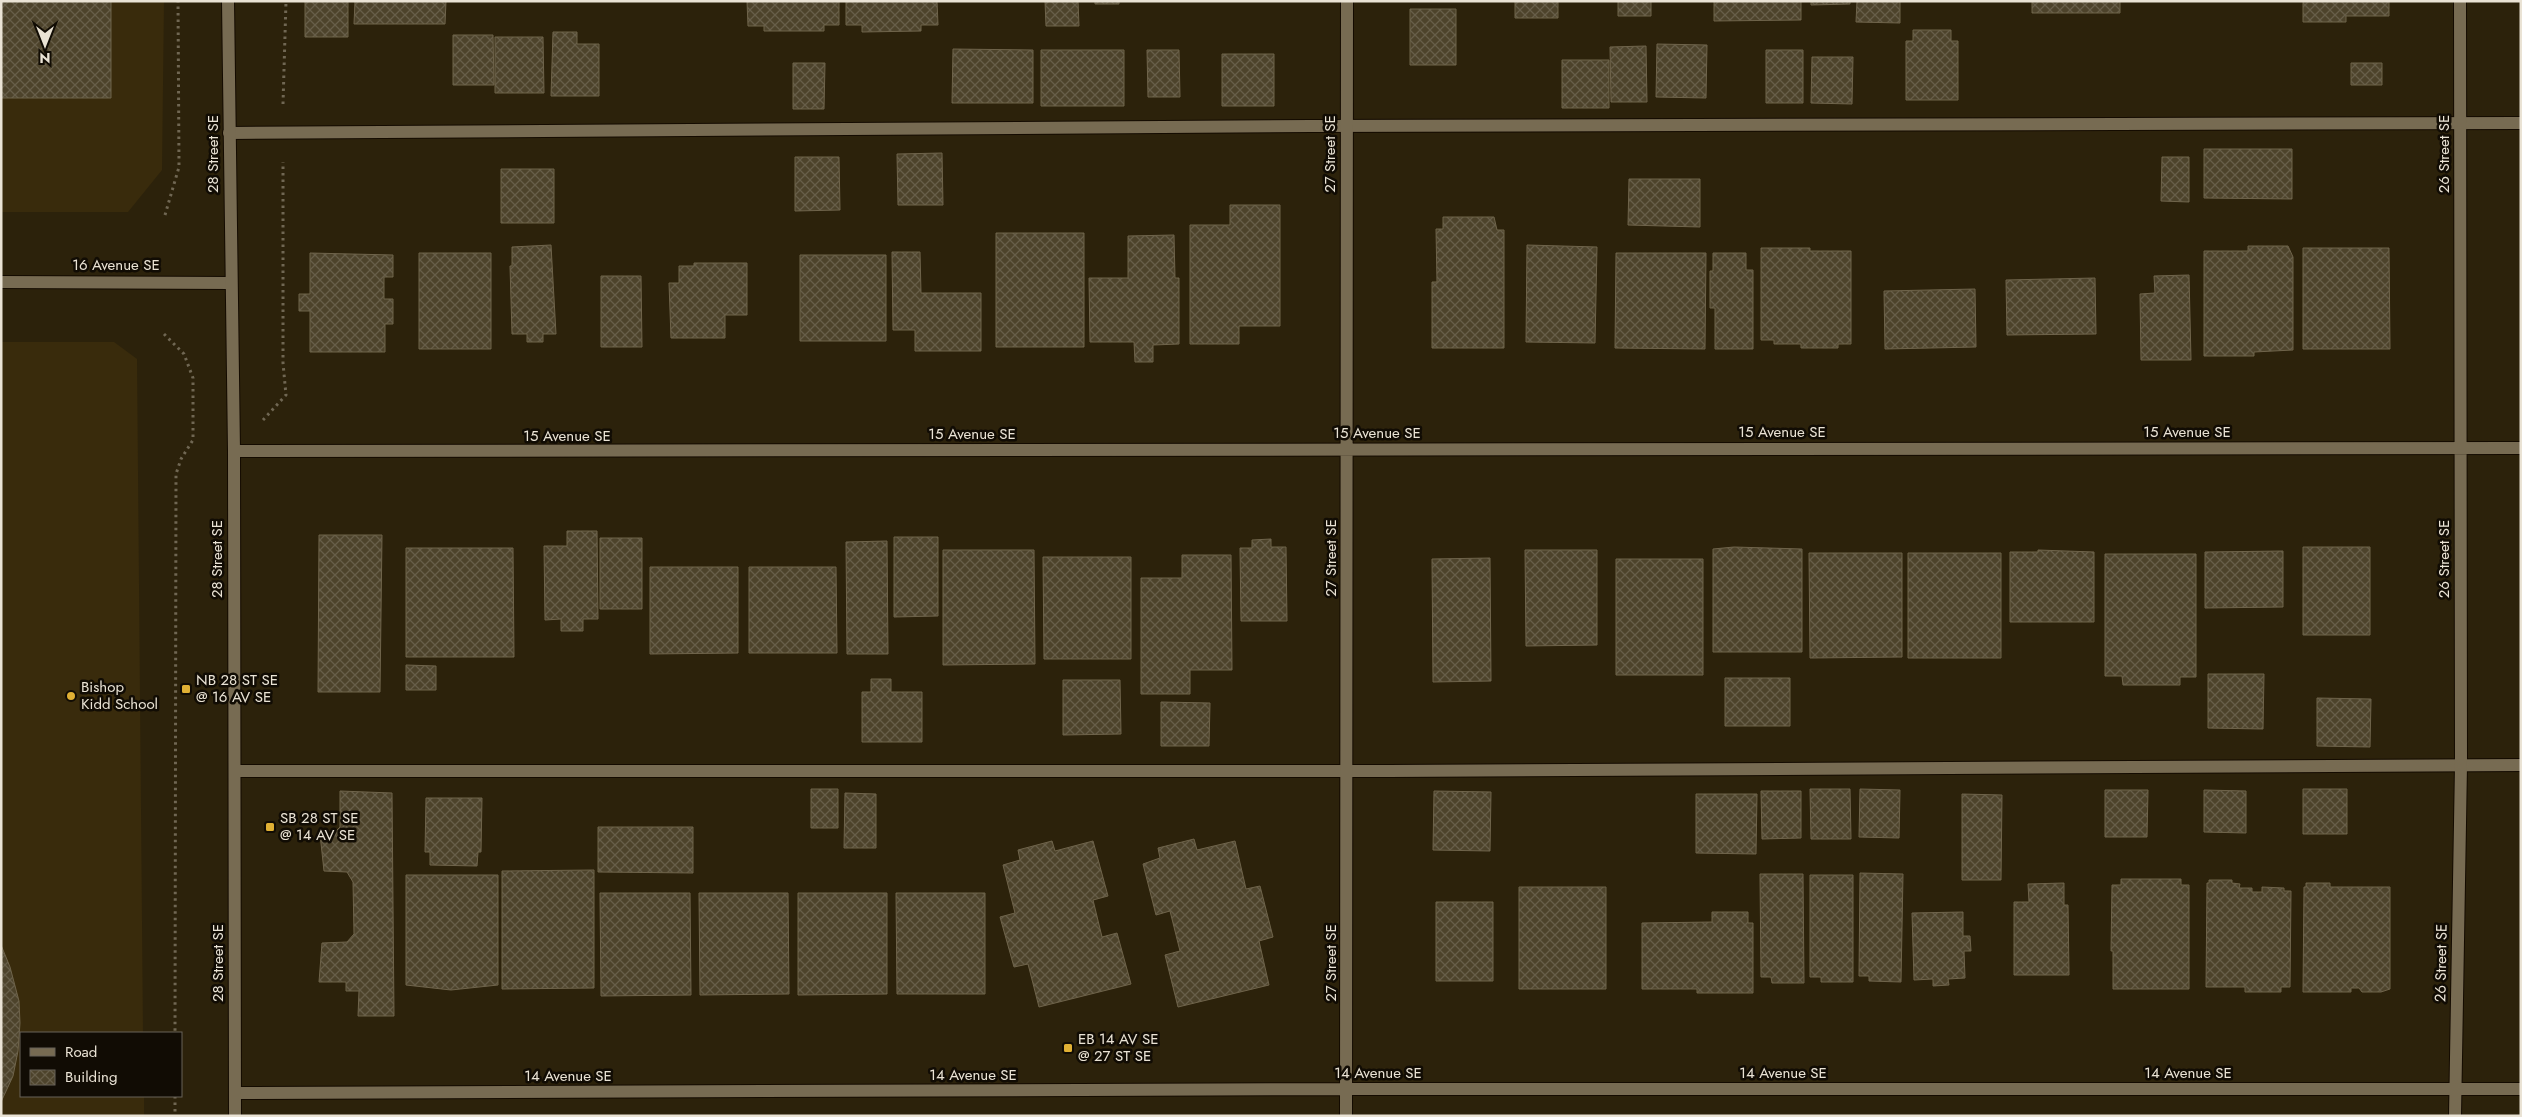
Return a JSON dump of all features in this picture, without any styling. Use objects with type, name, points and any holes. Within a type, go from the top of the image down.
[{"type":"street","name":"28 Street SE","points":[[228,1],[234,451],[235,1116]]},
{"type":"street","name":"27 Street SE","points":[[1346,1116],[1347,1]]},
{"type":"street","name":"26 Street SE","points":[[2456,1116],[2461,765],[2460,1]]},
{"type":"street","points":[[229,133],[1346,126],[2521,123]]},
{"type":"street","name":"16 Avenue SE","points":[[1,282],[231,284]]},
{"type":"street","name":"15 Avenue SE","points":[[234,451],[2521,448]]},
{"type":"street","points":[[235,771],[1347,771],[2521,765]]},
{"type":"street","name":"14 Avenue SE","points":[[235,1094],[1346,1089],[2521,1089]]},
{"type":"path","points":[[164,215],[179,167],[178,1]]},
{"type":"path","points":[[234,451],[286,395],[284,363],[283,132],[286,1]]},
{"type":"path","points":[[164,334],[184,354],[193,378],[193,440],[181,458],[176,474],[175,1032]]},
{"type":"path","points":[[175,1097],[175,1116]]},
{"type":"shaded area","points":[[1,1],[164,1],[162,170],[128,212],[1,212]]},
{"type":"shaded area","name":"Bishop Kidd School","points":[[1,342],[114,342],[137,359],[143,1032],[20,1032],[20,1097],[144,1097],[144,1116],[1,1116]]},
{"type":"building","points":[[1,1],[111,1],[111,98],[1,98]]},
{"type":"building","points":[[305,1],[348,1],[348,37],[305,37]]},
{"type":"building","points":[[355,1],[446,1],[445,24],[354,24]]},
{"type":"building","points":[[747,1],[839,1],[839,25],[824,25],[824,31],[764,31],[764,26],[748,26]]},
{"type":"building","points":[[846,1],[937,1],[938,25],[921,25],[921,31],[862,32],[862,25],[846,25]]},
{"type":"building","points":[[1045,1],[1078,1],[1079,26],[1046,26]]},
{"type":"building","points":[[1095,1],[1119,1],[1119,4],[1095,4]]},
{"type":"building","points":[[1515,1],[1558,1],[1558,18],[1515,18]]},
{"type":"building","points":[[1618,1],[1651,1],[1651,16],[1618,16]]},
{"type":"building","points":[[1714,1],[1801,1],[1801,20],[1714,21]]},
{"type":"building","points":[[1811,1],[1850,1],[1850,4],[1811,5]]},
{"type":"building","points":[[1857,1],[1900,1],[1900,23],[1856,22]]},
{"type":"building","points":[[2032,1],[2120,1],[2120,13],[2032,13]]},
{"type":"building","points":[[2303,1],[2389,1],[2389,16],[2346,16],[2346,22],[2303,22]]},
{"type":"building","points":[[1410,9],[1456,9],[1456,65],[1410,65]]},
{"type":"building","points":[[1913,30],[1951,30],[1951,41],[1958,41],[1958,100],[1906,100],[1906,41],[1913,41]]},
{"type":"building","points":[[553,32],[577,32],[577,44],[599,44],[599,96],[551,96]]},
{"type":"building","points":[[453,35],[493,35],[494,85],[453,85]]},
{"type":"building","points":[[495,37],[543,37],[544,93],[495,93]]},
{"type":"building","points":[[1657,44],[1707,45],[1706,98],[1656,97]]},
{"type":"building","points":[[1646,46],[1647,102],[1611,102],[1610,47]]},
{"type":"building","points":[[953,49],[1033,50],[1033,103],[952,103]]},
{"type":"building","points":[[1041,50],[1124,50],[1124,106],[1041,106]]},
{"type":"building","points":[[1147,50],[1179,50],[1180,97],[1148,97]]},
{"type":"building","points":[[1766,50],[1803,50],[1803,103],[1766,103]]},
{"type":"building","points":[[1222,54],[1274,54],[1274,106],[1222,106]]},
{"type":"building","points":[[1812,57],[1853,57],[1852,104],[1811,103]]},
{"type":"building","points":[[1562,60],[1609,60],[1609,108],[1562,108]]},
{"type":"building","points":[[793,63],[825,63],[824,109],[793,109]]},
{"type":"building","points":[[2351,63],[2382,63],[2382,85],[2351,85]]},
{"type":"building","points":[[2204,149],[2292,149],[2292,199],[2204,198]]},
{"type":"building","points":[[942,153],[943,205],[898,205],[897,154]]},
{"type":"building","points":[[795,157],[839,157],[840,210],[795,211]]},
{"type":"building","points":[[2162,157],[2189,157],[2189,202],[2161,201]]},
{"type":"building","points":[[501,169],[554,169],[554,223],[501,223]]},
{"type":"building","points":[[1629,179],[1700,179],[1700,227],[1628,225]]},
{"type":"building","points":[[1230,205],[1280,205],[1280,326],[1239,326],[1239,344],[1190,344],[1190,225],[1230,225]]},
{"type":"building","points":[[1443,217],[1494,217],[1497,230],[1504,230],[1504,348],[1432,348],[1432,282],[1437,282],[1436,229],[1443,229]]},
{"type":"building","points":[[996,233],[1084,233],[1084,347],[996,347]]},
{"type":"building","points":[[1174,235],[1175,278],[1179,278],[1179,344],[1153,345],[1153,362],[1135,362],[1134,342],[1090,342],[1089,278],[1128,278],[1128,236]]},
{"type":"building","points":[[551,245],[556,334],[543,334],[543,342],[527,342],[527,334],[512,334],[510,266],[512,266],[512,247]]},
{"type":"building","points":[[1527,245],[1597,247],[1595,343],[1526,342]]},
{"type":"building","points":[[2248,246],[2288,246],[2293,257],[2293,350],[2254,352],[2254,356],[2204,356],[2204,251],[2248,251]]},
{"type":"building","points":[[1761,248],[1810,248],[1810,251],[1851,251],[1851,344],[1838,344],[1838,348],[1801,348],[1801,344],[1774,344],[1774,340],[1761,340]]},
{"type":"building","points":[[2303,248],[2389,248],[2390,349],[2303,349]]},
{"type":"building","points":[[892,252],[920,252],[921,293],[981,293],[981,351],[915,351],[915,330],[893,330]]},
{"type":"building","points":[[310,253],[393,255],[393,277],[384,277],[384,299],[393,299],[393,324],[385,324],[385,352],[310,352],[310,311],[299,311],[299,294],[310,294]]},
{"type":"building","points":[[419,253],[491,253],[491,349],[419,349]]},
{"type":"building","points":[[1616,253],[1706,253],[1705,349],[1615,348]]},
{"type":"building","points":[[1713,253],[1746,253],[1746,270],[1753,270],[1753,349],[1715,349],[1715,308],[1710,308],[1710,271],[1713,271]]},
{"type":"building","points":[[800,255],[886,255],[886,341],[800,341]]},
{"type":"building","points":[[694,263],[747,263],[747,315],[725,315],[725,338],[671,338],[669,283],[679,283],[679,266],[694,266]]},
{"type":"building","points":[[2189,275],[2191,360],[2141,360],[2140,294],[2155,293],[2154,276]]},
{"type":"building","points":[[601,276],[641,276],[642,347],[601,347]]},
{"type":"building","points":[[2095,278],[2096,334],[2007,335],[2006,280]]},
{"type":"building","points":[[1975,289],[1976,347],[1885,349],[1884,291]]},
{"type":"building","points":[[567,531],[597,531],[598,619],[583,619],[583,631],[561,631],[561,619],[545,620],[544,546],[567,546]]},
{"type":"building","points":[[319,535],[382,535],[380,692],[318,692]]},
{"type":"building","points":[[894,537],[938,537],[938,616],[894,617]]},
{"type":"building","points":[[600,538],[642,538],[642,609],[600,609]]},
{"type":"building","points":[[1271,539],[1271,547],[1286,547],[1287,621],[1241,621],[1240,548],[1252,548],[1252,540]]},
{"type":"building","points":[[887,541],[888,654],[847,654],[846,542]]},
{"type":"building","points":[[1734,547],[1802,549],[1802,652],[1713,652],[1713,549]]},
{"type":"building","points":[[2303,547],[2370,547],[2370,635],[2303,635]]},
{"type":"building","points":[[406,548],[513,548],[514,657],[406,657]]},
{"type":"building","points":[[943,550],[1034,550],[1035,664],[943,665]]},
{"type":"building","points":[[1525,550],[1597,550],[1597,645],[1526,646]]},
{"type":"building","points":[[2038,550],[2094,552],[2094,622],[2010,622],[2010,552],[2038,552]]},
{"type":"building","points":[[2283,551],[2283,607],[2205,608],[2205,552]]},
{"type":"building","points":[[1809,553],[1902,553],[1902,657],[1810,658]]},
{"type":"building","points":[[1908,553],[2001,553],[2001,658],[1908,658]]},
{"type":"building","points":[[2105,554],[2196,554],[2196,677],[2180,677],[2180,685],[2123,685],[2122,676],[2105,676]]},
{"type":"building","points":[[1182,555],[1231,555],[1232,670],[1190,670],[1190,694],[1141,694],[1141,578],[1182,578]]},
{"type":"building","points":[[1043,557],[1131,557],[1131,659],[1044,659]]},
{"type":"building","points":[[1490,558],[1491,681],[1433,682],[1432,559]]},
{"type":"building","points":[[1616,559],[1703,559],[1703,675],[1616,675]]},
{"type":"building","points":[[650,567],[738,567],[738,653],[650,654]]},
{"type":"building","points":[[749,567],[836,567],[837,653],[749,653]]},
{"type":"building","points":[[406,665],[436,666],[436,690],[406,690]]},
{"type":"building","points":[[2208,674],[2264,674],[2263,729],[2208,728]]},
{"type":"building","points":[[1725,678],[1790,678],[1790,726],[1725,726]]},
{"type":"building","points":[[871,679],[891,679],[891,692],[922,692],[922,742],[862,742],[862,692],[871,692]]},
{"type":"building","points":[[1063,680],[1120,680],[1121,734],[1063,735]]},
{"type":"building","points":[[2317,698],[2371,699],[2370,747],[2317,746]]},
{"type":"building","points":[[1161,702],[1210,703],[1209,746],[1161,746]]},
{"type":"building","points":[[811,789],[838,789],[838,828],[811,828]]},
{"type":"building","points":[[1810,789],[1850,789],[1851,839],[1811,839]]},
{"type":"building","points":[[1860,789],[1900,790],[1899,838],[1859,837]]},
{"type":"building","points":[[2303,789],[2347,789],[2347,834],[2303,834]]},
{"type":"building","points":[[2105,790],[2148,790],[2147,837],[2105,837]]},
{"type":"building","points":[[2204,790],[2246,791],[2246,833],[2204,832]]},
{"type":"building","points":[[340,791],[392,793],[394,1016],[358,1016],[359,991],[346,991],[346,982],[319,982],[322,943],[347,942],[354,934],[353,882],[347,872],[324,871],[320,834],[333,834],[340,827]]},
{"type":"building","points":[[1434,791],[1491,792],[1490,851],[1433,850]]},
{"type":"building","points":[[1761,791],[1801,791],[1801,838],[1762,839]]},
{"type":"building","points":[[845,793],[876,794],[876,848],[844,848]]},
{"type":"building","points":[[1696,794],[1757,794],[1756,854],[1696,853]]},
{"type":"building","points":[[1962,794],[2002,795],[2001,880],[1962,880]]},
{"type":"building","points":[[426,798],[482,798],[481,852],[478,852],[477,866],[430,865],[430,852],[425,852]]},
{"type":"building","points":[[598,827],[693,827],[693,873],[598,872]]},
{"type":"building","points":[[1194,839],[1197,850],[1235,841],[1246,889],[1260,886],[1273,937],[1259,941],[1269,985],[1178,1007],[1165,955],[1180,951],[1170,911],[1156,915],[1143,864],[1160,858],[1158,848]]},
{"type":"building","points":[[1052,841],[1055,851],[1093,841],[1108,896],[1093,900],[1102,937],[1117,933],[1131,984],[1039,1007],[1028,964],[1014,967],[1000,917],[1015,913],[1003,865],[1020,860],[1018,850]]},
{"type":"building","points":[[594,870],[594,988],[502,989],[502,871]]},
{"type":"building","points":[[1860,873],[1903,874],[1901,982],[1869,981],[1869,976],[1859,976]]},
{"type":"building","points":[[1760,874],[1803,874],[1804,983],[1772,983],[1771,977],[1761,977]]},
{"type":"building","points":[[406,875],[498,875],[498,985],[451,990],[406,985]]},
{"type":"building","points":[[1810,875],[1853,875],[1853,982],[1821,982],[1821,977],[1810,977]]},
{"type":"building","points":[[2121,879],[2181,879],[2181,885],[2189,885],[2189,989],[2113,989],[2113,951],[2111,951],[2112,885],[2121,885]]},
{"type":"building","points":[[2209,880],[2232,880],[2232,883],[2240,884],[2239,888],[2252,888],[2252,892],[2262,892],[2262,887],[2284,888],[2284,891],[2291,891],[2290,987],[2281,987],[2281,992],[2245,992],[2245,987],[2206,987],[2207,883],[2209,883]]},
{"type":"building","points":[[2064,883],[2064,905],[2068,905],[2069,975],[2014,975],[2014,902],[2029,902],[2028,884]]},
{"type":"building","points":[[2306,883],[2330,883],[2330,887],[2390,887],[2390,989],[2381,992],[2362,992],[2359,988],[2351,988],[2351,992],[2303,992],[2304,887],[2306,887]]},
{"type":"building","points":[[1519,887],[1606,887],[1606,989],[1519,989]]},
{"type":"building","points":[[600,893],[690,893],[691,995],[601,996]]},
{"type":"building","points":[[699,893],[788,893],[789,994],[700,995]]},
{"type":"building","points":[[798,893],[887,893],[887,994],[798,995]]},
{"type":"building","points":[[896,893],[985,893],[985,994],[897,994]]},
{"type":"building","points":[[1436,902],[1493,902],[1493,981],[1436,981]]},
{"type":"building","points":[[1712,912],[1748,912],[1748,923],[1753,923],[1753,993],[1697,993],[1697,989],[1642,989],[1642,923],[1712,922]]},
{"type":"building","points":[[1963,912],[1963,936],[1970,936],[1971,951],[1964,951],[1965,978],[1948,979],[1949,985],[1933,986],[1933,979],[1914,980],[1912,913]]},
{"type":"building","points":[[1,945],[10,967],[19,1001],[20,1023],[18,1051],[13,1076],[1,1102]]},
{"type":"place","name":"NB 28 ST SE @ 16 AV SE","points":[[186,689]]},
{"type":"place","name":"Bishop Kidd School","points":[[71,696]]},
{"type":"place","name":"SB 28 ST SE @ 14 AV SE","points":[[270,827]]},
{"type":"place","name":"EB 14 AV SE @ 27 ST SE","points":[[1068,1048]]}]
